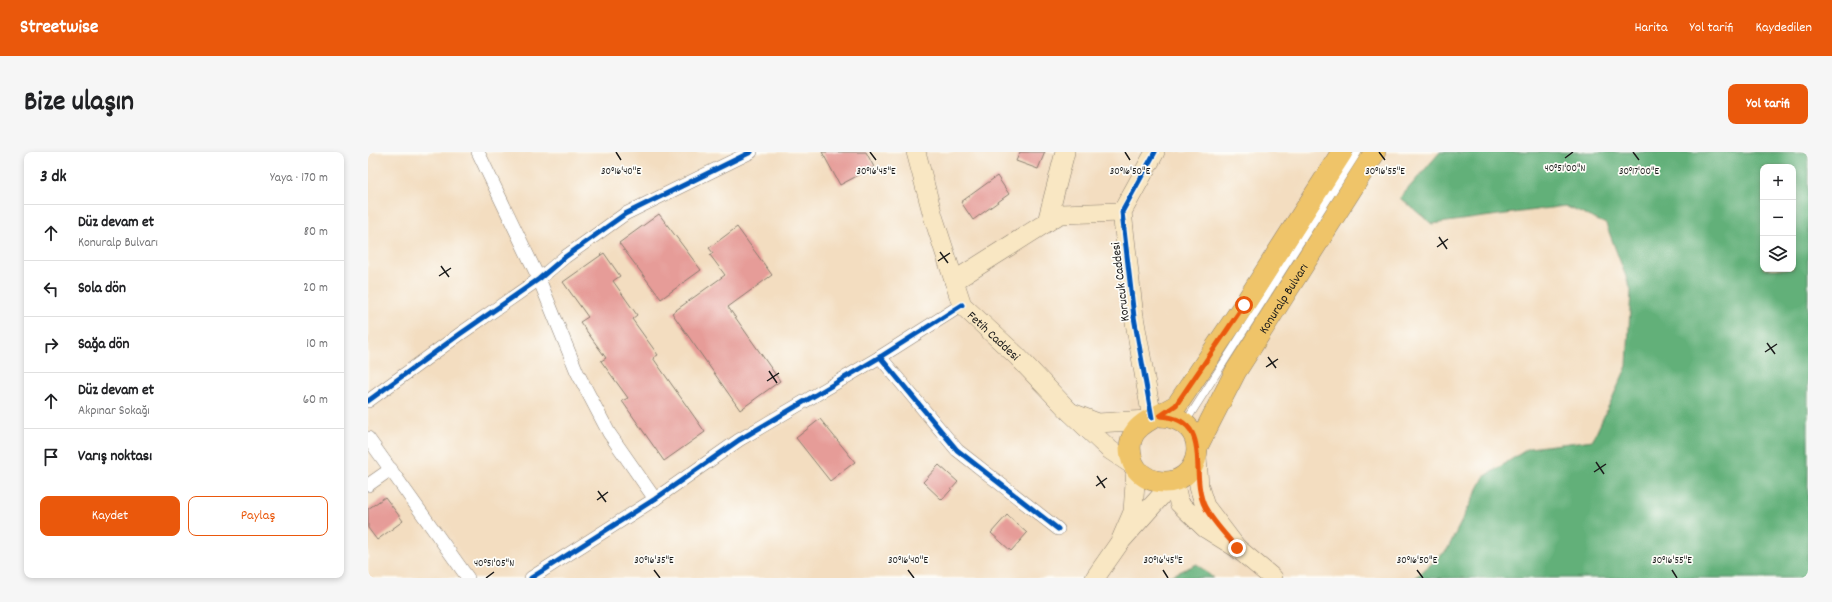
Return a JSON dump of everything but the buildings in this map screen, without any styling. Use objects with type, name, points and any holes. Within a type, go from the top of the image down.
[{"type":"main road","points":[[1153,418],[1171,416],[1184,423],[1195,437],[1197,452],[1191,468],[1183,476],[1172,481],[1151,480],[1141,474],[1135,467],[1130,455],[1130,444],[1134,433],[1141,425],[1153,418],[1176,405],[1244,305],[1342,152]]},
{"type":"main road","name":"Konuralp Bulvarı","points":[[1197,452],[1236,371],[1375,152]]},
{"type":"street","points":[[478,152],[539,279],[577,372],[609,433],[655,500]]},
{"type":"street","points":[[368,402],[460,334],[539,279],[565,257],[625,214],[751,152]]},
{"type":"street","name":"Fetih Caddesi","points":[[916,152],[962,304],[1017,356],[1070,412],[1110,450],[1135,467]]},
{"type":"street","points":[[1047,222],[1065,152]]},
{"type":"street","points":[[954,281],[1060,214],[1122,212],[1155,152]]},
{"type":"street","name":"Korucuk Caddesi","points":[[1122,212],[1134,317],[1153,418]]},
{"type":"street","points":[[534,577],[655,500],[739,440],[880,357],[962,304]]},
{"type":"street","points":[[880,357],[957,450],[1058,529]]},
{"type":"street","name":"Fetih Caddesi","points":[[1070,412],[1098,423],[1153,418]]},
{"type":"street","points":[[368,438],[468,578]]},
{"type":"street","points":[[1197,452],[1199,487],[1205,506],[1237,548]]},
{"type":"street","points":[[1120,542],[1133,512],[1135,467]]},
{"type":"street","points":[[368,485],[391,469]]},
{"type":"street","points":[[1095,578],[1120,542],[1160,497],[1172,481]]},
{"type":"street","points":[[1172,481],[1179,503],[1205,528],[1237,548],[1274,578]]},
{"type":"lane","points":[[1184,423],[1358,152]]},
{"type":"green space","points":[[1440,152],[1808,152],[1808,578],[1415,578],[1447,550],[1484,477],[1529,448],[1593,440],[1627,366],[1631,290],[1606,224],[1565,206],[1432,224],[1400,198]]},
{"type":"green space","points":[[1197,564],[1213,578],[1166,578]]},
{"type":"cycle path","points":[[368,401],[539,279],[565,257],[625,214],[751,152]]},
{"type":"cycle path","points":[[1152,418],[1134,317],[1122,212],[1155,152]]},
{"type":"cycle path","points":[[531,578],[655,499],[739,440],[880,357],[962,305]]},
{"type":"cycle path","points":[[880,357],[957,450],[1058,529]]},
{"type":"route","points":[[1237,548],[1216,523],[1205,506],[1199,487],[1195,437],[1181,420],[1171,416],[1160,416],[1176,405],[1244,305]]}]
